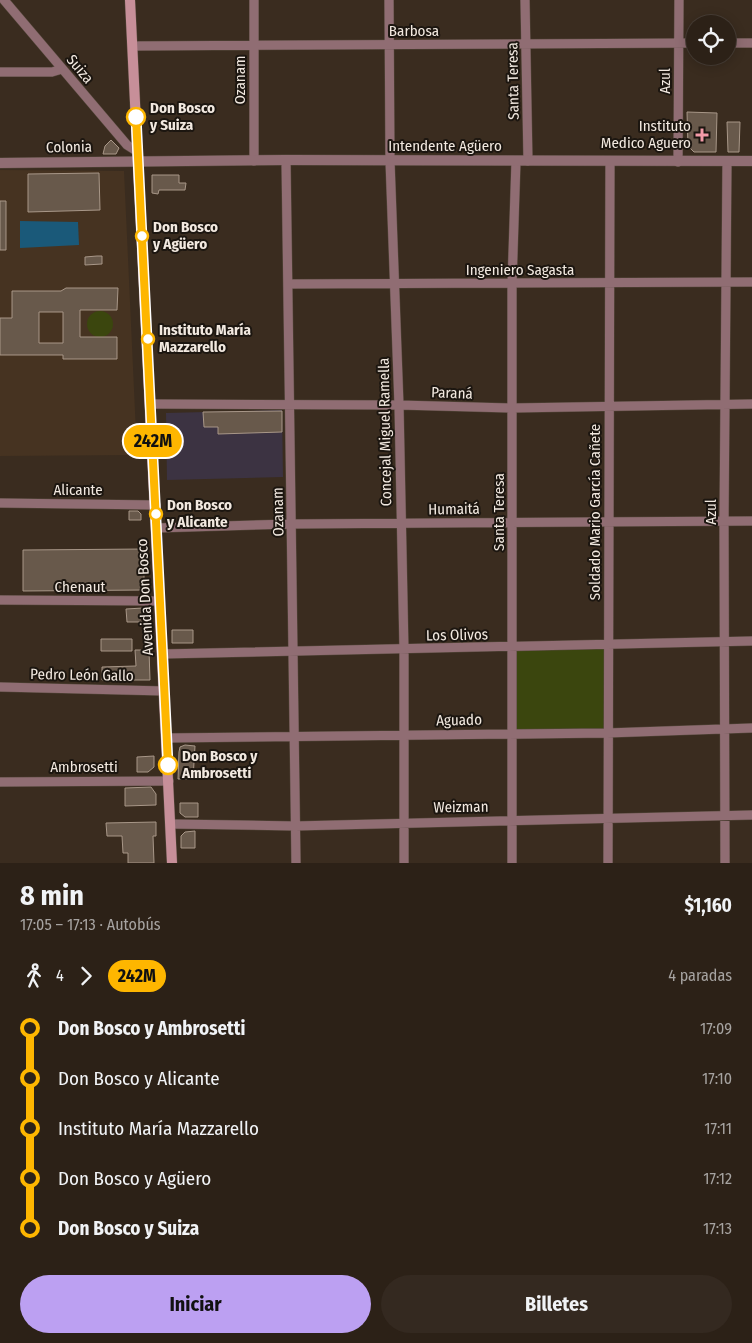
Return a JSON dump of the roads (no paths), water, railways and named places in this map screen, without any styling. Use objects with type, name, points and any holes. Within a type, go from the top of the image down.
[{"type":"main road","name":"Avenida Don Bosco","points":[[130,0],[172,863]]},
{"type":"street","name":"Suiza","points":[[4,0],[138,157]]},
{"type":"street","name":"Ozanam","points":[[254,0],[254,161]]},
{"type":"street","name":"Concejal Miguel Ramella","points":[[389,0],[390,161],[399,405],[404,650],[404,863]]},
{"type":"street","name":"Santa Teresa","points":[[525,0],[528,161]]},
{"type":"street","name":"Azul","points":[[678,162],[679,0]]},
{"type":"street","name":"Barbosa","points":[[133,46],[686,43]]},
{"type":"street","points":[[736,43],[752,43]]},
{"type":"street","points":[[0,72],[52,72],[62,69]]},
{"type":"street","name":"Intendente Agüero","points":[[138,157],[254,161],[752,161]]},
{"type":"street","name":"Colonia","points":[[0,163],[138,157]]},
{"type":"street","name":"Ozanam","points":[[286,160],[291,406],[296,863]]},
{"type":"street","name":"Santa Teresa","points":[[512,863],[512,284],[516,161]]},
{"type":"street","name":"Soldado Mario García Cañete","points":[[608,863],[610,162]]},
{"type":"street","name":"Azul","points":[[725,863],[724,521],[727,162]]},
{"type":"street","name":"Ingeniero Sagasta","points":[[288,284],[752,282]]},
{"type":"street","name":"Paraná","points":[[150,404],[399,405],[513,408],[752,404]]},
{"type":"street","name":"Alicante","points":[[0,503],[156,505]]},
{"type":"street","name":"Humaitá","points":[[156,528],[292,524],[752,521]]},
{"type":"street","name":"Chenaut","points":[[0,600],[160,601]]},
{"type":"street","name":"Los Olivos","points":[[162,654],[513,648],[608,643],[752,641]]},
{"type":"street","name":"Pedro León Gallo","points":[[0,687],[164,691]]},
{"type":"street","name":"Aguado","points":[[167,738],[607,733],[752,728]]},
{"type":"street","name":"Ambrosetti","points":[[0,782],[169,781]]},
{"type":"street","name":"Weizman","points":[[171,824],[296,826],[752,815]]},
{"type":"water","points":[[20,221],[78,222],[79,245],[20,248]]},
{"type":"place","name":"Don Bosco y Suiza","points":[[136,117]]},
{"type":"place","name":"Instituto Medico Aguero","points":[[702,135]]},
{"type":"place","name":"Don Bosco y Agüero","points":[[142,236]]},
{"type":"place","name":"Instituto María Mazzarello","points":[[148,339]]},
{"type":"place","name":"Don Bosco y Alicante","points":[[156,514]]},
{"type":"place","name":"Don Bosco y Ambrosetti","points":[[168,765]]}]
